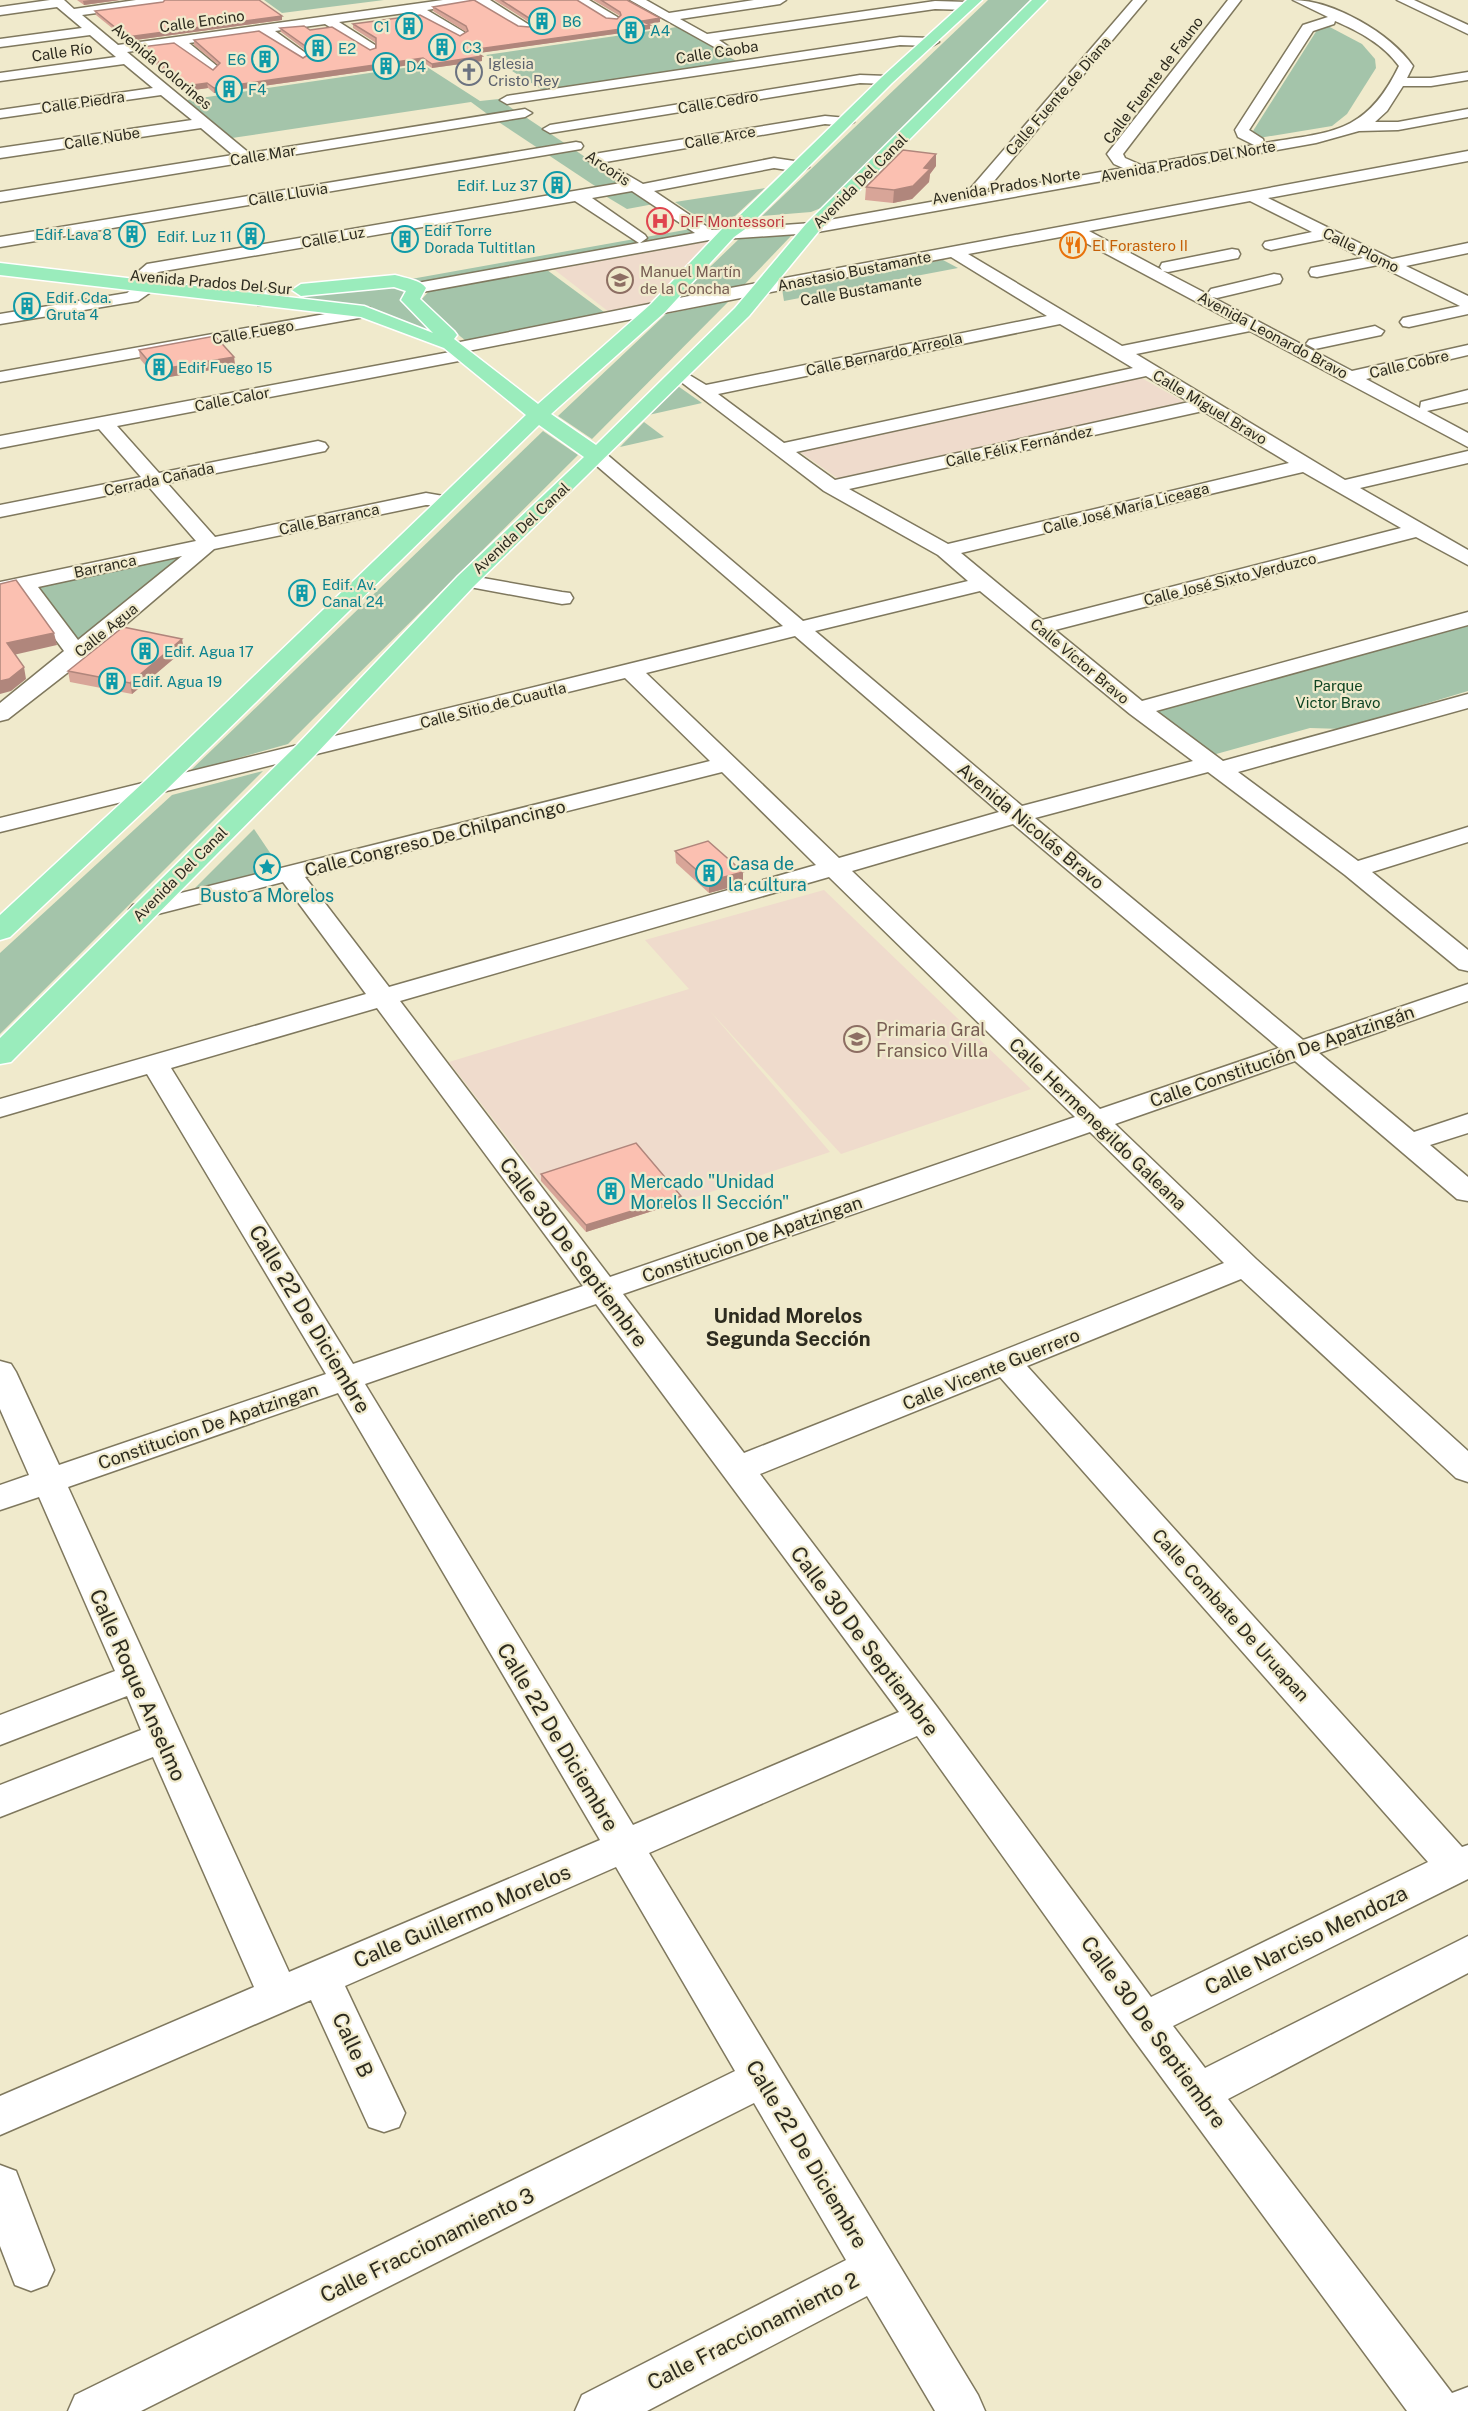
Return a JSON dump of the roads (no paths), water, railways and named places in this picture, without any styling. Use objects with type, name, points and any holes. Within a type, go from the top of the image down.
[{"type":"main road","name":"Avenida Del Canal","points":[[0,1055],[142,910],[306,750],[466,581],[681,375],[742,312],[764,298],[818,222],[1040,0]]},
{"type":"main road","points":[[0,931],[154,787],[537,416],[658,308],[728,233],[742,223],[847,122],[887,80],[932,42],[971,3]]},
{"type":"main road","name":"Avenida Prados Del Sur","points":[[0,260],[270,295],[364,312],[457,349],[537,416],[597,456]]},
{"type":"main road","name":"Avenida Prados Del Sur","points":[[0,270],[150,280]]},
{"type":"main road","name":"Avenida Prados Del Sur","points":[[270,295],[395,281],[417,288],[410,300],[450,337],[457,349]]},
{"type":"street","points":[[0,11],[162,0]]},
{"type":"street","name":"Calle Encino","points":[[117,49],[471,0]]},
{"type":"street","points":[[481,0],[524,26]]},
{"type":"street","points":[[579,0],[612,18]]},
{"type":"street","points":[[636,0],[751,63]]},
{"type":"street","points":[[667,17],[780,0]]},
{"type":"street","name":"Calle Fuente de Diana","points":[[976,192],[1140,0]]},
{"type":"street","name":"Calle Fuente de Fauno","points":[[1133,168],[1115,158],[1115,154],[1235,0]]},
{"type":"street","points":[[1285,0],[1378,48],[1386,57],[1389,66],[1380,84],[1397,88],[1468,76]]},
{"type":"street","points":[[1299,0],[1393,47],[1406,66],[1397,88]]},
{"type":"street","points":[[1402,0],[1468,30]]},
{"type":"street","points":[[707,39],[935,5],[971,3]]},
{"type":"street","name":"Avenida Colorines","points":[[62,5],[246,158]]},
{"type":"street","points":[[414,8],[459,35]]},
{"type":"street","points":[[327,20],[370,48]]},
{"type":"street","points":[[1258,142],[1243,134],[1242,130],[1308,28],[1329,21]]},
{"type":"street","points":[[263,29],[302,57]]},
{"type":"street","points":[[0,43],[123,32]]},
{"type":"street","points":[[178,41],[212,69]]},
{"type":"street","name":"Calle Caoba","points":[[507,100],[900,41],[932,42]]},
{"type":"street","name":"Calle Río","points":[[0,77],[129,59]]},
{"type":"street","name":"Calle Cedro","points":[[550,129],[860,79],[887,80]]},
{"type":"street","name":"Avenida Prados Norte","points":[[818,222],[976,192],[1133,168],[1324,129],[1351,120],[1380,84]]},
{"type":"street","name":"Avenida Prados Del Norte","points":[[818,222],[1270,147],[1359,127],[1380,113],[1397,88]]},
{"type":"street","name":"Calle Piedra","points":[[0,114],[166,90]]},
{"type":"street","name":"Arcoris","points":[[507,100],[703,231]]},
{"type":"street","name":"Calle Mar","points":[[0,197],[525,113]]},
{"type":"street","points":[[1359,127],[1398,126],[1468,113]]},
{"type":"street","name":"Calle Arce","points":[[594,159],[825,120],[847,122]]},
{"type":"street","name":"Calle Nube","points":[[0,153],[203,123]]},
{"type":"street","name":"Calle Lluvia","points":[[0,242],[576,146]]},
{"type":"street","name":"Anastasio Bustamante","points":[[457,349],[658,308],[764,298],[954,252],[1468,156]]},
{"type":"street","name":"Calle Luz","points":[[0,319],[132,297],[150,280],[153,268],[774,163],[801,167]]},
{"type":"street","points":[[577,195],[639,238]]},
{"type":"street","name":"Calle Plomo","points":[[1254,197],[1468,303]]},
{"type":"street","points":[[417,288],[742,223],[818,222]]},
{"type":"street","points":[[395,281],[639,238],[703,231],[728,233],[818,222]]},
{"type":"street","name":"Avenida Leonardo Bravo","points":[[1085,229],[1168,267],[1315,344],[1359,375],[1468,441]]},
{"type":"street","name":"Avenida Leonardo Bravo","points":[[1085,229],[1254,325],[1468,427]]},
{"type":"street","points":[[1270,246],[1329,233]]},
{"type":"street","points":[[1317,272],[1468,248]]},
{"type":"street","name":"Calle Miguel Bravo","points":[[954,252],[1306,465],[1468,559]]},
{"type":"street","points":[[1168,267],[1232,254]]},
{"type":"street","points":[[957,272],[980,268]]},
{"type":"street","points":[[1217,293],[1274,279]]},
{"type":"street","points":[[1409,322],[1468,309]]},
{"type":"street","name":"Calle Fuego","points":[[0,377],[364,312]]},
{"type":"street","name":"Calle Bernardo Arreola","points":[[705,390],[1062,318]]},
{"type":"street","points":[[1121,352],[1254,325]]},
{"type":"street","points":[[1315,344],[1375,331]]},
{"type":"street","name":"Calle Calor","points":[[0,442],[104,423],[457,349]]},
{"type":"street","name":"Calle Cobre","points":[[1359,375],[1468,350]]},
{"type":"street","points":[[783,449],[1150,370]]},
{"type":"street","name":"Calle Víctor Bravo","points":[[681,375],[705,390],[831,487],[945,551],[1138,709],[1354,870],[1468,963]]},
{"type":"street","points":[[1428,406],[1468,396]]},
{"type":"street","name":"Calle Félix Fernández","points":[[831,487],[1207,404]]},
{"type":"street","points":[[104,423],[210,544]]},
{"type":"street","name":"Cerrada Cañada","points":[[0,512],[318,447]]},
{"type":"street","name":"Avenida Nicolás Bravo","points":[[597,456],[1295,1050],[1468,1192]]},
{"type":"street","points":[[1342,486],[1468,457]]},
{"type":"street","name":"Calle José María Liceaga","points":[[945,551],[1306,465]]},
{"type":"street","name":"Calle Barranca","points":[[210,544],[426,499],[448,502]]},
{"type":"street","name":"Calle José Sixto Verduzco","points":[[1040,627],[1419,531]]},
{"type":"street","name":"Barranca","points":[[0,588],[210,544]]},
{"type":"street","name":"Calle Agua","points":[[0,714],[210,544]]},
{"type":"street","points":[[466,581],[562,598]]},
{"type":"street","points":[[24,583],[76,654]]},
{"type":"street","name":"Calle Sitio de Cuautla","points":[[0,825],[985,583]]},
{"type":"street","points":[[1138,709],[1468,618]]},
{"type":"street","name":"Calle Hermenegildo Galeana","points":[[631,671],[1245,1266],[1468,1470]]},
{"type":"street","points":[[0,1108],[1017,815],[1213,766],[1302,737],[1320,735],[1333,739],[1468,701]]},
{"type":"street","name":"Calle Congreso De Chilpancingo","points":[[142,910],[727,764]]},
{"type":"street","points":[[1354,870],[1468,834]]},
{"type":"street","name":"Calle 30 De Septiembre","points":[[290,874],[924,1717],[1144,2020],[1436,2411]]},
{"type":"street","name":"Calle Constitución De Apatzingán","points":[[1096,1122],[1295,1050],[1468,992]]},
{"type":"street","name":"Calle 22 De Diciembre","points":[[154,1063],[346,1379],[962,2411]]},
{"type":"street","name":"Constitucion De Apatzingan","points":[[0,1498],[1096,1122]]},
{"type":"street","points":[[1409,1143],[1468,1123]]},
{"type":"street","name":"Calle Vicente Guerrero","points":[[736,1470],[1245,1266]]},
{"type":"street","name":"Calle Combate De Uruapan","points":[[1006,1363],[1462,1864]]},
{"type":"street","name":"Calle Roque Anselmo","points":[[0,1372],[161,1738],[279,1996]]},
{"type":"street","points":[[0,1730],[135,1678]]},
{"type":"street","name":"Calle Guillermo Morelos","points":[[0,2116],[924,1717]]},
{"type":"street","points":[[0,1802],[161,1738]]},
{"type":"street","name":"Calle Narciso Mendoza","points":[[1144,2020],[1462,1864]]},
{"type":"street","points":[[1198,2093],[1468,1953]]},
{"type":"street","name":"Calle B","points":[[321,1977],[384,2113]]},
{"type":"street","name":"Calle Fraccionamiento 3","points":[[92,2411],[762,2078]]},
{"type":"street","points":[[0,2185],[31,2270]]},
{"type":"street","name":"Calle Fraccionamiento 2","points":[[599,2411],[876,2268]]},
{"type":"place","name":"B6","points":[[542,21]]},
{"type":"place","name":"C1","points":[[409,26]]},
{"type":"place","name":"A4","points":[[631,30]]},
{"type":"place","name":"C3","points":[[442,47]]},
{"type":"place","name":"E2","points":[[318,48]]},
{"type":"place","name":"E6","points":[[265,59]]},
{"type":"place","name":"D4","points":[[386,66]]},
{"type":"place","name":"Iglesia Cristo Rey","points":[[469,72]]},
{"type":"place","name":"F4","points":[[229,89]]},
{"type":"place","name":"Edif. Luz 37","points":[[557,185]]},
{"type":"place","name":"DIF Montessori","points":[[660,221]]},
{"type":"place","name":"Edif Lava 8","points":[[132,234]]},
{"type":"place","name":"Edif. Luz 11","points":[[251,236]]},
{"type":"place","name":"Edif Torre Dorada Tultitlan","points":[[405,239]]},
{"type":"place","name":"El Forastero II","points":[[1073,245]]},
{"type":"place","name":"Manuel Martín de la Concha","points":[[620,280]]},
{"type":"place","name":"Edif. Cda. Gruta 4","points":[[27,306]]},
{"type":"place","name":"Edif Fuego 15","points":[[159,367]]},
{"type":"place","name":"Edif. Av. Canal 24","points":[[302,593]]},
{"type":"place","name":"Edif. Agua 17","points":[[145,651]]},
{"type":"place","name":"Edif. Agua 19","points":[[112,681]]},
{"type":"place","name":"Busto a Morelos","points":[[267,867]]},
{"type":"place","name":"Casa de la cultura","points":[[709,873]]},
{"type":"place","name":"Primaria Gral Fransico Villa","points":[[857,1039]]},
{"type":"place","name":"Mercado \"Unidad Morelos II Sección\"","points":[[611,1191]]},
{"type":"district","name":"Unidad Morelos Segunda Sección","points":[[788,1328]]},
{"type":"park label","name":"Parque Victor Bravo","points":[[1338,694]]}]
